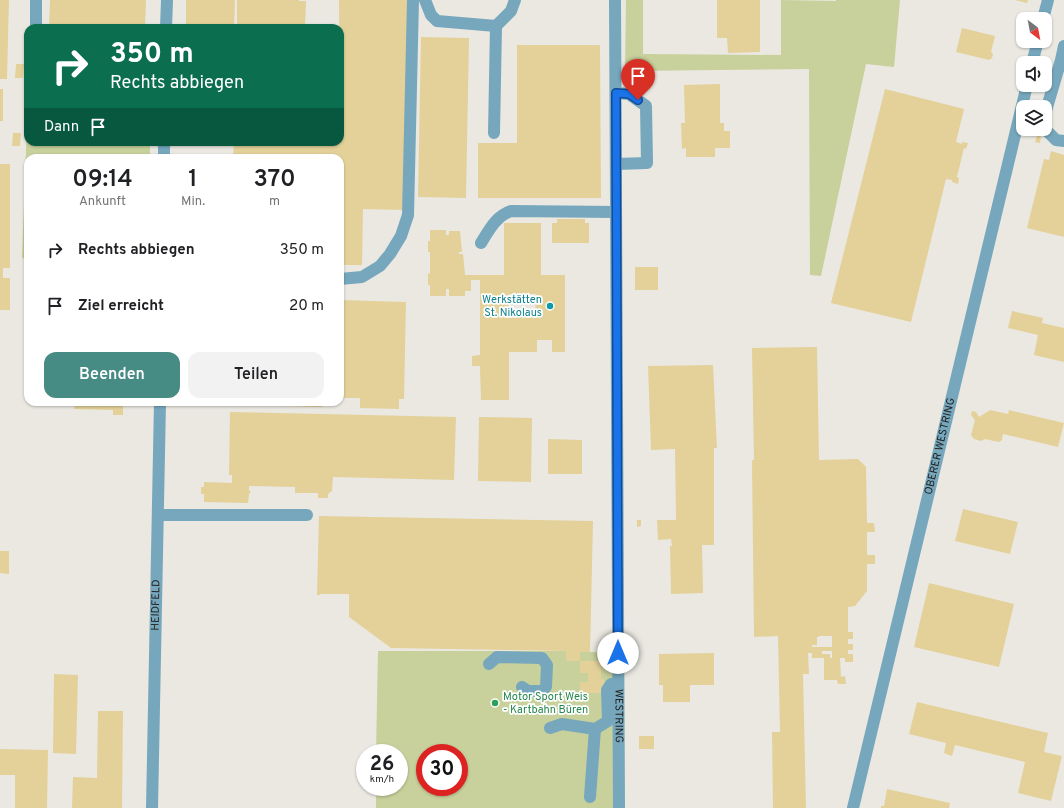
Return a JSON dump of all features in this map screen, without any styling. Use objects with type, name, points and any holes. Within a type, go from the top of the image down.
[{"type":"street","points":[[36,0],[36,24]]},
{"type":"street","points":[[166,24],[167,0]]},
{"type":"street","points":[[344,279],[362,277],[380,266],[390,254],[401,236],[408,215],[413,0]]},
{"type":"street","points":[[425,0],[431,15],[437,21],[496,26]]},
{"type":"street","points":[[494,133],[496,26],[511,11],[515,0]]},
{"type":"street","name":"WESTRING","points":[[615,0],[619,808]]},
{"type":"street","points":[[1045,12],[1048,0]]},
{"type":"street","points":[[1049,100],[1064,46]]},
{"type":"street","points":[[616,93],[629,94],[646,106],[647,163],[616,164]]},
{"type":"street","name":"OBERER WESTRING","points":[[853,808],[1017,136]]},
{"type":"street","points":[[1052,136],[1056,140],[1064,141]]},
{"type":"street","points":[[481,243],[495,221],[500,216],[511,211],[616,212]]},
{"type":"street","name":"HEIDFELD","points":[[152,808],[160,406]]},
{"type":"street","points":[[158,515],[307,515]]},
{"type":"street","points":[[489,664],[497,657],[542,658],[547,665],[546,687],[542,691],[528,691],[522,687]]},
{"type":"street","points":[[550,728],[562,724],[595,729],[608,721],[607,690],[611,684],[618,684]]},
{"type":"street","points":[[590,797],[595,729]]},
{"type":"green space","points":[[626,0],[643,0],[643,54],[781,55],[781,0],[900,0],[894,67],[866,64],[821,276],[810,275],[809,69],[625,71]]},
{"type":"green space","points":[[26,146],[150,146],[150,154],[26,154]]},
{"type":"green space","points":[[24,204],[24,258],[22,258]]},
{"type":"green space","name":"Motor Sport Weis - Kartbahn Büren","points":[[378,651],[566,651],[614,653],[613,808],[376,808],[376,796],[408,796],[408,744],[376,744]]},
{"type":"building","points":[[0,0],[9,0],[7,79],[0,79]]},
{"type":"building","points":[[50,0],[146,0],[145,24],[49,24]]},
{"type":"building","points":[[186,0],[235,0],[234,24],[186,24]]},
{"type":"building","points":[[237,0],[306,1],[305,24],[237,24]]},
{"type":"building","points":[[339,0],[409,0],[404,210],[363,209],[362,265],[344,265],[344,154],[233,154],[234,146],[344,146],[344,24],[339,24]]},
{"type":"building","points":[[717,0],[760,0],[760,52],[728,53],[727,38],[717,38]]},
{"type":"building","points":[[1015,0],[1028,0],[1027,3]]},
{"type":"building","points":[[962,28],[995,36],[991,52],[993,54],[992,58],[989,60],[956,52]]},
{"type":"building","points":[[421,37],[469,38],[466,198],[418,197]]},
{"type":"building","points":[[517,45],[600,45],[601,198],[478,198],[478,143],[517,143]]},
{"type":"building","points":[[16,64],[24,64],[23,78],[15,78]]},
{"type":"building","points":[[720,84],[720,123],[724,123],[724,131],[730,131],[730,148],[715,148],[715,157],[686,157],[686,148],[682,149],[681,123],[685,123],[684,85]]},
{"type":"building","points":[[0,89],[3,89],[3,121],[0,121]]},
{"type":"building","points":[[885,89],[964,109],[956,142],[962,144],[962,142],[968,143],[966,149],[964,148],[957,177],[959,178],[958,184],[952,182],[952,180],[946,179],[911,322],[831,303]]},
{"type":"building","points":[[13,133],[21,133],[20,146],[12,146]]},
{"type":"building","points":[[1037,136],[1041,136],[1040,143],[1035,142]]},
{"type":"building","points":[[1051,151],[1064,155],[1064,237],[1027,228],[1044,159],[1049,160]]},
{"type":"building","points":[[0,164],[10,164],[10,268],[3,268],[3,278],[10,278],[10,310],[0,310]]},
{"type":"building","points":[[557,219],[585,219],[585,223],[589,223],[589,243],[552,243],[552,223],[557,223]]},
{"type":"building","name":"Werkstätten St. Nikolaus","points":[[504,223],[541,223],[541,275],[565,275],[565,352],[552,352],[552,340],[537,340],[537,352],[509,352],[509,400],[481,400],[480,366],[472,366],[472,356],[480,355],[480,280],[471,280],[471,291],[465,291],[465,296],[449,296],[449,289],[446,289],[446,296],[430,296],[428,273],[430,274],[430,252],[428,252],[428,241],[430,241],[430,230],[446,230],[446,235],[449,235],[449,231],[460,231],[462,252],[459,252],[459,254],[463,254],[465,275],[504,275]],"holes":[[[509,294],[536,294],[535,317],[508,317]]]},
{"type":"building","points":[[635,267],[658,267],[658,290],[635,290]]},
{"type":"building","points":[[344,300],[406,302],[404,399],[399,399],[399,409],[360,408],[360,398],[344,398]]},
{"type":"building","points":[[1012,311],[1043,318],[1042,323],[1064,328],[1064,362],[1034,355],[1038,335],[1008,328]]},
{"type":"building","points":[[817,347],[819,460],[858,459],[866,467],[867,523],[874,523],[875,532],[867,532],[867,555],[875,555],[875,564],[867,564],[867,591],[855,606],[848,607],[848,632],[853,632],[853,639],[848,639],[848,644],[853,644],[853,650],[848,650],[848,654],[853,654],[853,662],[845,662],[845,658],[840,658],[841,677],[845,676],[846,684],[838,684],[837,680],[824,680],[824,658],[812,658],[812,653],[808,653],[809,674],[803,674],[806,808],[773,808],[772,732],[780,732],[778,636],[754,637],[752,460],[754,460],[752,348]],"holes":[[[832,636],[832,647],[812,647],[812,645],[817,645],[817,637]],[[822,651],[832,651],[832,658],[830,658],[830,654],[822,654]]]},
{"type":"building","points":[[713,365],[717,448],[714,448],[714,545],[702,545],[703,593],[671,594],[671,539],[658,540],[657,520],[676,520],[675,449],[651,450],[648,366]]},
{"type":"building","points":[[74,406],[123,406],[123,415],[113,415],[113,410],[74,409]]},
{"type":"building","points":[[283,406],[322,406],[322,407]]},
{"type":"building","points":[[990,410],[1008,414],[1009,410],[1064,423],[1058,447],[1003,434],[1002,440],[999,442],[985,439],[981,441],[974,439],[971,435],[975,420],[971,415],[972,411],[976,412],[979,417]]},
{"type":"building","points":[[230,412],[456,417],[454,480],[333,477],[332,491],[328,494],[328,498],[318,498],[318,493],[295,493],[295,487],[249,486],[249,490],[251,492],[249,494],[248,503],[204,502],[204,494],[201,494],[201,487],[204,487],[204,482],[232,483],[232,475],[229,475]]},
{"type":"building","points":[[479,417],[532,418],[531,482],[478,481]]},
{"type":"building","points":[[548,439],[582,440],[582,474],[548,474]]},
{"type":"building","points":[[963,509],[1018,522],[1010,554],[955,541]]},
{"type":"building","points":[[319,516],[593,521],[590,652],[580,652],[580,661],[566,661],[566,651],[391,648],[349,617],[349,594],[317,595]]},
{"type":"building","points":[[637,520],[641,520],[641,526],[637,527]]},
{"type":"building","points":[[0,551],[9,551],[9,574],[0,573]]},
{"type":"building","points":[[929,583],[1014,604],[999,667],[914,647]]},
{"type":"building","points":[[714,653],[714,685],[690,685],[690,702],[663,702],[663,685],[659,685],[659,654]]},
{"type":"building","points":[[580,661],[601,661],[601,679],[604,679],[604,686],[601,686],[601,693],[580,693],[580,682],[588,682],[588,673],[580,673]]},
{"type":"building","points":[[54,674],[78,675],[76,754],[53,753]]},
{"type":"building","points":[[917,702],[1048,733],[1044,752],[1062,756],[1051,801],[1018,793],[1025,762],[955,745],[952,756],[944,753],[946,743],[909,734]]},
{"type":"building","points":[[98,711],[123,711],[122,808],[72,808],[73,777],[97,778]]},
{"type":"building","points":[[639,736],[654,736],[654,749],[639,749]]},
{"type":"building","points":[[0,749],[48,750],[47,808],[15,808],[15,775],[0,775]]},
{"type":"building","points":[[887,789],[950,803],[949,808],[881,808],[881,806],[884,806]]},
{"type":"place","name":"Werkstätten St. Nikolaus","points":[[550,306]]},
{"type":"place","name":"Motor Sport Weis - Kartbahn Büren","points":[[495,703]]},
{"type":"route","points":[[618,653],[616,93],[629,94],[638,100]]}]
